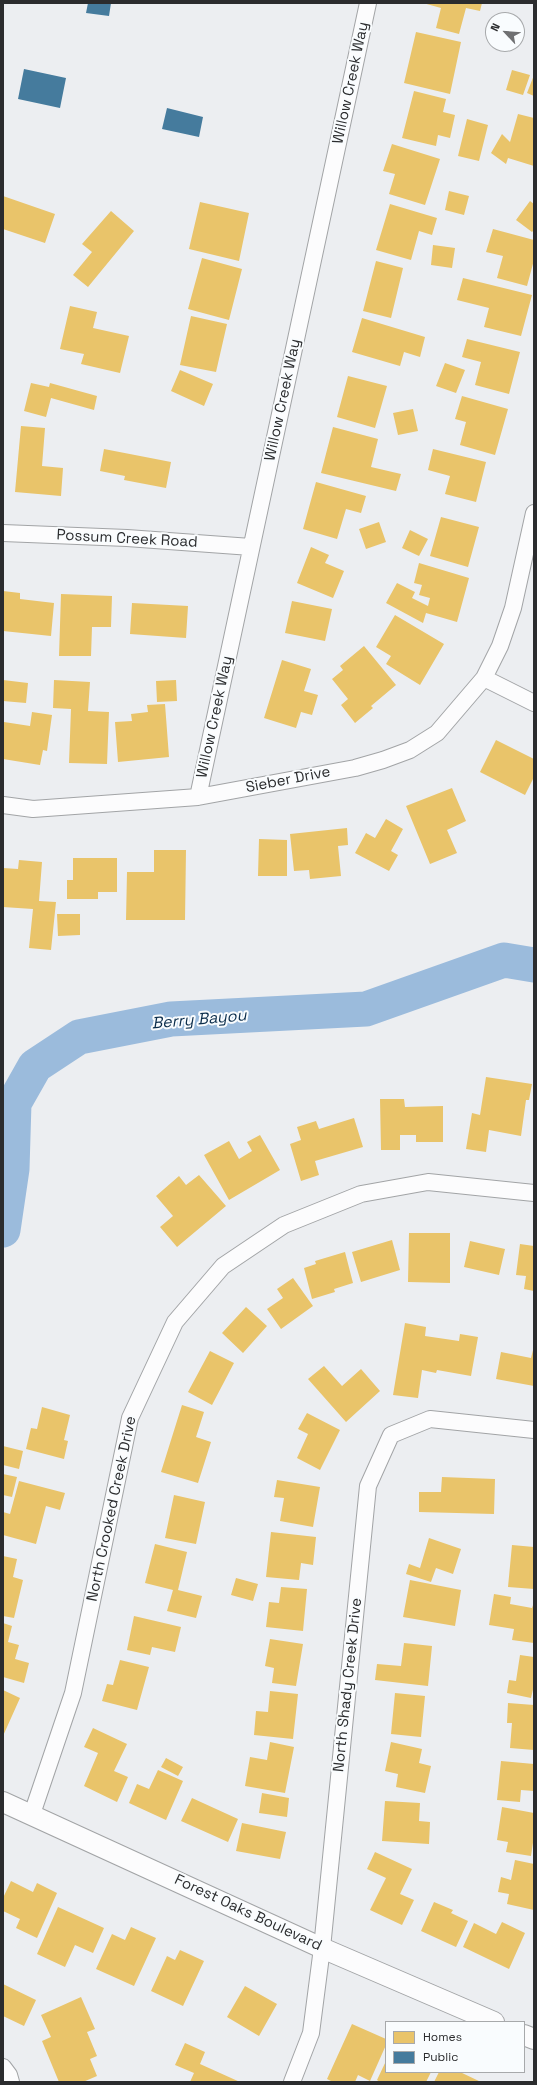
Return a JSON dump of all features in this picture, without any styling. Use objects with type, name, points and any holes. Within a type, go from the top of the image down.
[{"type":"street","name":"Willow Creek Way","points":[[198,797],[368,3]]},
{"type":"street","name":"Sieber Drive","points":[[3,805],[33,809],[198,797],[354,768],[383,760],[410,750],[437,733],[484,678],[500,646],[513,608],[534,513]]},
{"type":"street","name":"Possum Creek Road","points":[[3,533],[127,538],[251,547]]},
{"type":"street","points":[[484,678],[534,703]]},
{"type":"street","name":"North Crooked Creek Drive","points":[[32,1814],[73,1693],[130,1418],[175,1322],[223,1266],[284,1225],[361,1194],[428,1182],[534,1193]]},
{"type":"street","name":"North Shady Creek Drive","points":[[292,2082],[310,2033],[322,1948],[368,1486],[391,1435],[430,1419],[534,1430]]},
{"type":"street","name":"Forest Oaks Boulevard","points":[[3,1802],[322,1948],[492,2021]]},
{"type":"street","points":[[3,2067],[9,2075],[11,2082]]},
{"type":"building: Homes","points":[[423,3],[482,3],[480,11],[466,8],[459,34],[436,28],[441,8]]},
{"type":"building: Homes","points":[[416,32],[461,42],[450,94],[404,83]]},
{"type":"building: Homes","points":[[512,70],[530,75],[523,95],[506,90]]},
{"type":"building: Homes","points":[[534,75],[534,96],[527,93]]},
{"type":"building: Homes","points":[[414,91],[446,99],[443,112],[455,115],[450,138],[438,135],[436,146],[402,138]]},
{"type":"building: Homes","points":[[518,114],[534,118],[534,166],[508,158],[506,164],[491,153],[502,134],[510,142]]},
{"type":"building: Homes","points":[[467,119],[488,125],[479,161],[458,156]]},
{"type":"building: Homes","points":[[392,144],[440,159],[425,205],[389,194],[395,174],[383,171]]},
{"type":"building: Homes","points":[[449,191],[469,196],[464,215],[445,210]]},
{"type":"building: Homes","points":[[3,196],[55,214],[45,243],[3,229]]},
{"type":"building: Homes","points":[[530,201],[534,204],[534,230],[532,232],[516,220]]},
{"type":"building: Homes","points":[[200,202],[249,213],[239,261],[189,249]]},
{"type":"building: Homes","points":[[390,204],[437,218],[432,235],[419,231],[411,260],[376,250]]},
{"type":"building: Homes","points":[[111,211],[134,231],[88,287],[73,275],[92,252],[82,244]]},
{"type":"building: Homes","points":[[493,229],[534,240],[534,260],[527,286],[497,278],[503,256],[486,252]]},
{"type":"building: Homes","points":[[433,245],[455,248],[452,268],[431,265]]},
{"type":"building: Homes","points":[[202,258],[242,269],[229,320],[188,309]]},
{"type":"building: Homes","points":[[376,261],[403,268],[391,318],[363,311]]},
{"type":"building: Homes","points":[[463,278],[532,295],[521,336],[484,327],[489,308],[457,300]]},
{"type":"building: Homes","points":[[70,306],[97,312],[93,328],[129,336],[120,373],[81,364],[84,354],[60,349]]},
{"type":"building: Homes","points":[[191,316],[227,324],[216,372],[180,365]]},
{"type":"building: Homes","points":[[362,318],[425,337],[420,357],[404,352],[400,366],[352,352]]},
{"type":"building: Homes","points":[[467,339],[520,352],[509,394],[475,385],[481,362],[462,357]]},
{"type":"building: Homes","points":[[445,363],[465,370],[456,393],[436,386]]},
{"type":"building: Homes","points":[[180,370],[213,384],[204,406],[171,391]]},
{"type":"building: Homes","points":[[348,376],[387,386],[375,428],[337,417]]},
{"type":"building: Homes","points":[[31,383],[49,387],[50,383],[97,396],[94,410],[51,398],[46,417],[24,411]]},
{"type":"building: Homes","points":[[462,396],[508,409],[495,455],[460,445],[466,422],[455,419]]},
{"type":"building: Homes","points":[[413,409],[418,431],[398,435],[393,413]]},
{"type":"building: Homes","points":[[21,426],[45,428],[42,466],[63,468],[61,496],[15,492]]},
{"type":"building: Homes","points":[[333,427],[378,439],[371,467],[401,474],[396,491],[321,473]]},
{"type":"building: Homes","points":[[104,449],[171,462],[166,488],[124,480],[125,476],[100,471]]},
{"type":"building: Homes","points":[[433,449],[486,462],[476,502],[445,494],[450,476],[428,470]]},
{"type":"building: Homes","points":[[316,482],[366,496],[361,513],[346,509],[337,539],[303,529]]},
{"type":"building: Homes","points":[[441,517],[479,527],[468,567],[430,556]]},
{"type":"building: Homes","points":[[379,522],[386,542],[366,549],[359,529]]},
{"type":"building: Homes","points":[[410,530],[428,539],[419,556],[402,548]]},
{"type":"building: Homes","points":[[311,547],[329,555],[325,563],[344,571],[333,598],[297,583]]},
{"type":"building: Homes","points":[[419,563],[469,578],[457,622],[426,613],[423,623],[386,603],[397,583],[415,592],[412,598],[428,606],[430,598],[419,595],[422,585],[414,583]]},
{"type":"building: Homes","points":[[3,591],[20,593],[20,599],[54,603],[51,636],[3,631]]},
{"type":"building: Homes","points":[[61,594],[112,596],[111,627],[92,627],[91,656],[59,656]]},
{"type":"building: Homes","points":[[292,601],[332,609],[325,641],[285,633]]},
{"type":"building: Homes","points":[[132,603],[188,606],[186,638],[130,634]]},
{"type":"building: Homes","points":[[395,615],[444,644],[420,685],[386,664],[391,656],[376,647]]},
{"type":"building: Homes","points":[[364,646],[396,685],[371,706],[373,708],[355,723],[341,705],[348,699],[332,679],[343,670],[340,666]]},
{"type":"building: Homes","points":[[282,660],[311,669],[304,691],[318,695],[312,715],[301,712],[296,728],[264,718]]},
{"type":"building: Homes","points":[[3,680],[28,683],[26,703],[3,701]]},
{"type":"building: Homes","points":[[54,680],[90,682],[88,711],[109,712],[107,764],[69,763],[71,709],[53,708]]},
{"type":"building: Homes","points":[[176,680],[177,701],[157,702],[156,681]]},
{"type":"building: Homes","points":[[165,704],[169,757],[118,762],[115,722],[132,721],[131,714],[148,712],[147,705]]},
{"type":"building: Homes","points":[[32,712],[52,715],[47,751],[43,750],[40,765],[3,759],[4,722],[30,726]]},
{"type":"building: Homes","points":[[496,740],[534,759],[534,777],[525,795],[480,772]]},
{"type":"building: Homes","points":[[452,788],[466,821],[447,830],[457,853],[430,864],[406,806]]},
{"type":"building: Homes","points":[[386,819],[403,829],[391,851],[398,855],[389,871],[355,853],[366,833],[375,838]]},
{"type":"building: Homes","points":[[347,828],[348,845],[338,846],[341,876],[310,879],[309,870],[294,871],[290,834]]},
{"type":"building: Homes","points":[[259,839],[287,840],[287,876],[258,876]]},
{"type":"building: Homes","points":[[154,850],[186,850],[185,920],[126,920],[127,872],[154,872]]},
{"type":"building: Homes","points":[[73,858],[117,858],[117,892],[98,892],[98,899],[67,899],[67,880],[73,880]]},
{"type":"building: Homes","points":[[19,860],[42,862],[39,901],[56,902],[51,950],[29,948],[33,909],[3,907],[3,868],[18,869]]},
{"type":"building: Homes","points":[[57,914],[80,914],[80,935],[58,936]]},
{"type":"building: Homes","points":[[486,1077],[532,1084],[529,1100],[526,1100],[521,1136],[489,1130],[486,1152],[466,1149],[472,1113],[480,1115]]},
{"type":"building: Homes","points":[[380,1099],[404,1099],[405,1107],[443,1106],[443,1142],[416,1142],[416,1135],[400,1135],[400,1150],[381,1150]]},
{"type":"building: Homes","points":[[354,1118],[363,1147],[315,1161],[319,1175],[301,1181],[290,1144],[301,1140],[297,1127],[316,1121],[319,1129]]},
{"type":"building: Homes","points":[[260,1135],[280,1170],[229,1200],[204,1155],[229,1141],[239,1159],[252,1151],[247,1142]]},
{"type":"building: Homes","points":[[199,1175],[226,1206],[177,1247],[160,1227],[173,1216],[156,1196],[179,1176],[186,1185]]},
{"type":"building: Homes","points":[[409,1233],[450,1233],[450,1283],[408,1282]]},
{"type":"building: Homes","points":[[392,1240],[400,1270],[361,1282],[352,1252]]},
{"type":"building: Homes","points":[[470,1241],[505,1249],[499,1275],[464,1267]]},
{"type":"building: Homes","points":[[520,1244],[534,1246],[534,1291],[524,1289],[526,1276],[516,1275]]},
{"type":"building: Homes","points":[[345,1252],[353,1283],[334,1289],[335,1292],[312,1299],[304,1268],[316,1264],[315,1261]]},
{"type":"building: Homes","points":[[293,1278],[313,1306],[281,1329],[267,1309],[283,1298],[277,1289]]},
{"type":"building: Homes","points":[[246,1307],[267,1326],[243,1353],[222,1333]]},
{"type":"building: Homes","points":[[405,1323],[426,1327],[425,1336],[459,1341],[460,1334],[478,1337],[471,1376],[437,1370],[436,1373],[422,1370],[418,1398],[393,1395]]},
{"type":"building: Homes","points":[[534,1346],[534,1386],[496,1379],[501,1352],[531,1358]]},
{"type":"building: Homes","points":[[210,1351],[234,1363],[212,1405],[188,1392]]},
{"type":"building: Homes","points":[[324,1366],[342,1386],[361,1369],[380,1391],[346,1422],[308,1379]]},
{"type":"building: Homes","points":[[182,1405],[204,1412],[196,1437],[211,1442],[198,1483],[161,1472]]},
{"type":"building: Homes","points":[[42,1407],[70,1415],[64,1440],[68,1441],[64,1459],[26,1449],[31,1428],[37,1429]]},
{"type":"building: Homes","points":[[307,1413],[340,1430],[320,1470],[297,1458],[308,1434],[298,1429]]},
{"type":"building: Homes","points":[[3,1446],[23,1451],[19,1469],[3,1465]]},
{"type":"building: Homes","points":[[3,1474],[17,1477],[12,1497],[3,1495]]},
{"type":"building: Homes","points":[[442,1477],[495,1479],[494,1514],[419,1512],[419,1492],[441,1492]]},
{"type":"building: Homes","points":[[277,1480],[320,1487],[313,1527],[280,1521],[284,1498],[274,1497]]},
{"type":"building: Homes","points":[[19,1481],[65,1493],[60,1510],[46,1506],[36,1544],[3,1535],[3,1512],[10,1514]]},
{"type":"building: Homes","points":[[174,1495],[205,1502],[196,1544],[165,1538]]},
{"type":"building: Homes","points":[[271,1532],[316,1537],[313,1565],[301,1563],[299,1580],[266,1577]]},
{"type":"building: Homes","points":[[429,1538],[461,1549],[453,1574],[436,1568],[431,1582],[406,1574],[409,1564],[420,1568]]},
{"type":"building: Homes","points":[[155,1544],[187,1552],[178,1590],[202,1596],[196,1618],[167,1611],[173,1590],[145,1583]]},
{"type":"building: Homes","points":[[512,1545],[534,1547],[534,1589],[508,1587]]},
{"type":"building: Homes","points":[[3,1556],[17,1559],[13,1577],[23,1580],[14,1618],[3,1616]]},
{"type":"building: Homes","points":[[236,1578],[258,1584],[253,1601],[231,1595]]},
{"type":"building: Homes","points":[[410,1580],[461,1590],[455,1626],[403,1617]]},
{"type":"building: Homes","points":[[281,1587],[307,1589],[303,1631],[266,1627],[269,1602],[279,1603]]},
{"type":"building: Homes","points":[[494,1594],[511,1597],[510,1604],[532,1608],[534,1602],[534,1643],[512,1640],[514,1629],[489,1625]]},
{"type":"building: Homes","points":[[134,1616],[181,1627],[175,1652],[152,1647],[150,1655],[127,1650]]},
{"type":"building: Homes","points":[[3,1623],[12,1626],[8,1642],[19,1645],[15,1659],[29,1663],[24,1683],[3,1677]]},
{"type":"building: Homes","points":[[270,1639],[303,1644],[296,1686],[272,1683],[274,1668],[265,1666]]},
{"type":"building: Homes","points":[[404,1643],[432,1646],[428,1686],[375,1680],[377,1664],[401,1666]]},
{"type":"building: Homes","points":[[520,1655],[534,1657],[534,1685],[531,1698],[507,1693],[509,1680],[516,1681]]},
{"type":"building: Homes","points":[[120,1660],[149,1667],[137,1710],[102,1701],[107,1684],[113,1685]]},
{"type":"building: Homes","points":[[3,1690],[20,1698],[3,1736]]},
{"type":"building: Homes","points":[[270,1691],[298,1694],[293,1739],[254,1735],[256,1711],[268,1712]]},
{"type":"building: Homes","points":[[395,1693],[425,1696],[421,1737],[391,1734]]},
{"type":"building: Homes","points":[[508,1703],[534,1705],[534,1750],[510,1748],[512,1723],[507,1723]]},
{"type":"building: Homes","points":[[93,1728],[127,1744],[114,1771],[128,1777],[117,1802],[84,1786],[98,1753],[84,1747]]},
{"type":"building: Homes","points":[[270,1742],[294,1747],[285,1793],[245,1786],[250,1757],[267,1760]]},
{"type":"building: Homes","points":[[391,1742],[422,1749],[419,1763],[431,1766],[425,1793],[396,1787],[398,1774],[385,1771]]},
{"type":"building: Homes","points":[[166,1758],[183,1767],[178,1776],[161,1767]]},
{"type":"building: Homes","points":[[501,1761],[534,1764],[534,1791],[521,1790],[520,1802],[497,1800]]},
{"type":"building: Homes","points":[[158,1770],[183,1781],[166,1820],[129,1803],[137,1784],[149,1789]]},
{"type":"building: Homes","points":[[262,1793],[289,1798],[287,1817],[259,1813]]},
{"type":"building: Homes","points":[[192,1798],[238,1819],[228,1842],[181,1821]]},
{"type":"building: Homes","points":[[385,1801],[420,1803],[419,1821],[430,1822],[429,1844],[382,1841]]},
{"type":"building: Homes","points":[[502,1807],[534,1813],[534,1836],[531,1856],[506,1852],[508,1842],[497,1840]]},
{"type":"building: Homes","points":[[242,1823],[286,1832],[280,1859],[236,1851]]},
{"type":"building: Homes","points":[[375,1852],[412,1869],[400,1894],[414,1900],[402,1925],[370,1910],[386,1878],[367,1869]]},
{"type":"building: Homes","points":[[515,1860],[534,1864],[534,1910],[507,1904],[509,1894],[498,1892],[501,1877],[511,1880]]},
{"type":"building: Homes","points":[[11,1881],[33,1892],[37,1883],[57,1893],[37,1938],[16,1928],[20,1919],[3,1911],[3,1898]]},
{"type":"building: Homes","points":[[434,1902],[453,1910],[451,1913],[468,1921],[456,1947],[421,1931]]},
{"type":"building: Homes","points":[[58,1907],[104,1928],[93,1953],[75,1945],[65,1967],[37,1954]]},
{"type":"building: Homes","points":[[502,1922],[525,1933],[509,1969],[463,1947],[474,1923],[496,1934]]},
{"type":"building: Homes","points":[[131,1927],[156,1938],[134,1986],[96,1969],[112,1934],[125,1940]]},
{"type":"building: Homes","points":[[180,1950],[204,1961],[183,2006],[151,1991],[167,1956],[175,1960]]},
{"type":"building: Homes","points":[[3,1984],[36,2000],[24,2026],[3,2016]]},
{"type":"building: Homes","points":[[245,1986],[277,2004],[259,2036],[227,2017]]},
{"type":"building: Homes","points":[[81,1997],[95,2029],[87,2032],[97,2056],[90,2059],[97,2076],[83,2082],[59,2082],[42,2041],[51,2037],[41,2015]]},
{"type":"building: Homes","points":[[352,2024],[385,2039],[385,2047],[370,2081],[358,2075],[355,2082],[333,2082],[327,2079]]},
{"type":"building: Homes","points":[[185,2043],[205,2052],[200,2064],[240,2082],[190,2082],[194,2073],[175,2065]]},
{"type":"building: Homes","points":[[385,2063],[385,2073],[430,2073],[426,2082],[380,2082],[377,2080]]},
{"type":"building: Homes","points":[[438,2073],[462,2073],[481,2082],[434,2082]]},
{"type":"building: Public","points":[[88,3],[111,3],[109,16],[86,13]]},
{"type":"building: Public","points":[[24,69],[66,78],[60,108],[18,99]]},
{"type":"building: Public","points":[[167,108],[203,117],[199,137],[162,129]]},
{"type":"waterway","name":"Berry Bayou","points":[[3,1230],[12,1169],[14,1103],[35,1066],[79,1037],[171,1019],[366,1009],[504,960],[534,965]]}]
